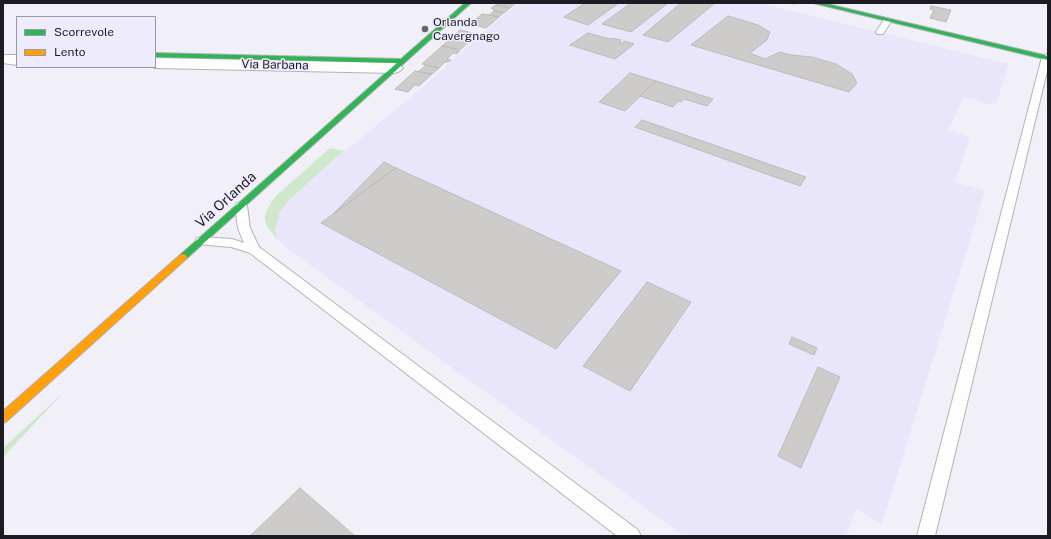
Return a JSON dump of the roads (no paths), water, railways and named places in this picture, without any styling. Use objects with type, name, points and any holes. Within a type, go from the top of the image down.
[{"type":"main road","name":"Via Orlanda","points":[[3,418],[468,3]]},
{"type":"main road","points":[[816,3],[1047,58]]},
{"type":"main road","points":[[156,55],[399,64]]},
{"type":"street","points":[[3,52],[16,52]]},
{"type":"street","points":[[3,60],[16,60]]},
{"type":"street","name":"Via Barbana","points":[[156,63],[399,64]]},
{"type":"lane","points":[[880,32],[888,20]]},
{"type":"lane","points":[[926,536],[1047,58]]},
{"type":"lane","points":[[241,206],[244,228],[254,250]]},
{"type":"lane","points":[[201,241],[232,243],[254,250],[632,536]]},
{"type":"place","name":"Orlanda Cavergnago","points":[[425,29]]}]
